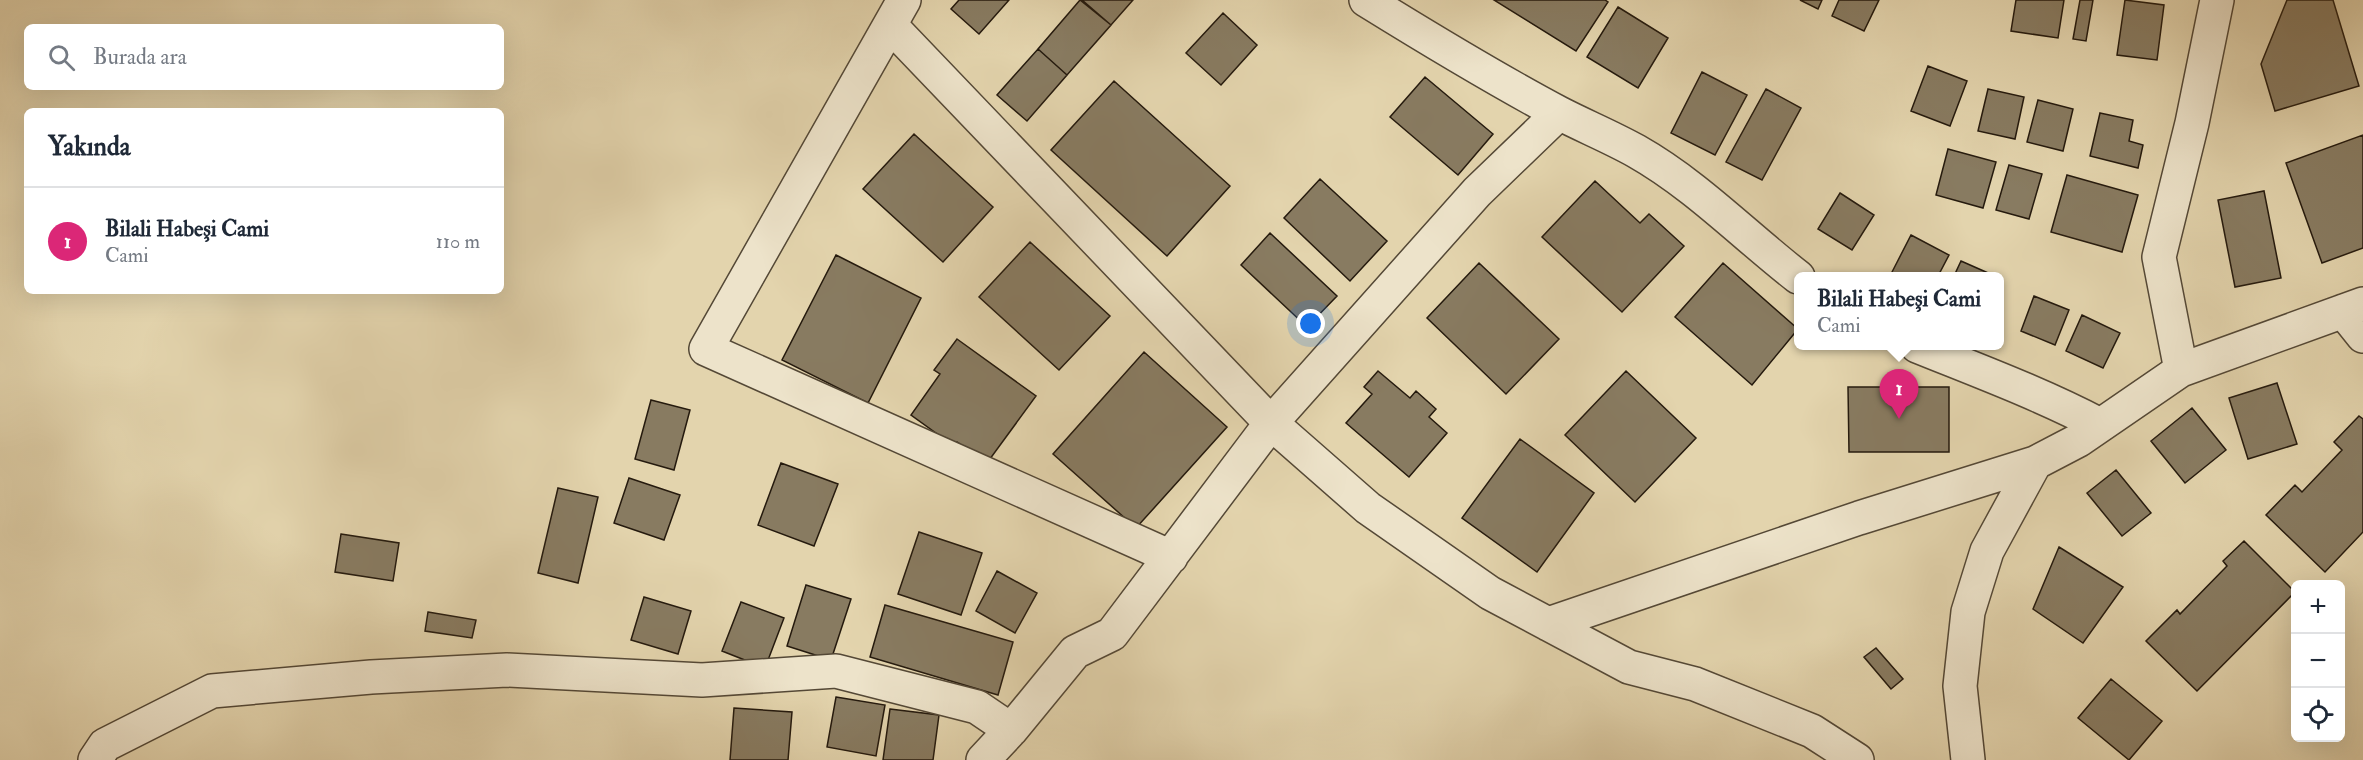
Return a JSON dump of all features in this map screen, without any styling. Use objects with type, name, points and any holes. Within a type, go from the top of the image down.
[{"type":"street","points":[[1366,0],[1436,44],[1559,113],[1637,152],[1689,187],[1794,273]]},
{"type":"street","points":[[2181,370],[2160,257],[2192,123],[2217,0]]},
{"type":"street","points":[[1171,557],[706,349],[897,13],[1271,423],[1368,508],[1490,593],[1629,667],[1695,684],[1812,731],[1857,760]]},
{"type":"street","points":[[983,760],[1011,730],[1075,652],[1112,634],[1271,423],[1477,192],[1559,113]]},
{"type":"street","points":[[1548,624],[1859,518],[2035,463],[2079,440],[2181,370],[2356,317]]},
{"type":"street","points":[[1929,350],[2063,406],[2100,425]]},
{"type":"street","points":[[1968,760],[1960,686],[1968,612],[1987,550],[2035,463]]},
{"type":"street","points":[[95,760],[105,745],[212,691],[371,677],[507,670],[702,680],[836,671],[977,707],[1011,730]]},
{"type":"building","points":[[959,0],[1009,0],[979,34],[951,9]]},
{"type":"building","points":[[1080,0],[1111,25],[1067,75],[1038,49]]},
{"type":"building","points":[[1082,0],[1133,0],[1111,25]]},
{"type":"building","points":[[1494,0],[1605,0],[1608,2],[1576,51]]},
{"type":"building","points":[[1800,0],[1822,0],[1818,9]]},
{"type":"building","points":[[1839,0],[1879,0],[1864,31],[1832,16]]},
{"type":"building","points":[[2016,0],[2064,0],[2058,38],[2011,31]]},
{"type":"building","points":[[2080,0],[2093,0],[2086,41],[2073,39]]},
{"type":"building","points":[[2125,0],[2164,5],[2157,60],[2117,55]]},
{"type":"building","points":[[2287,0],[2333,0],[2359,86],[2275,111],[2261,64]]},
{"type":"building","points":[[1618,7],[1668,38],[1638,88],[1587,57]]},
{"type":"building","points":[[1223,13],[1257,45],[1221,85],[1186,53]]},
{"type":"building","points":[[1038,49],[1067,75],[1027,121],[997,95]]},
{"type":"building","points":[[1928,66],[1967,81],[1950,126],[1911,111]]},
{"type":"building","points":[[1702,72],[1747,95],[1715,155],[1671,133]]},
{"type":"building","points":[[1425,77],[1493,134],[1458,175],[1390,117]]},
{"type":"building","points":[[1114,81],[1230,186],[1167,256],[1051,150]]},
{"type":"building","points":[[1766,89],[1801,108],[1762,180],[1726,162]]},
{"type":"building","points":[[1988,89],[2024,97],[2015,139],[1978,131]]},
{"type":"building","points":[[2038,100],[2073,109],[2063,151],[2027,142]]},
{"type":"building","points":[[2100,113],[2133,120],[2129,141],[2143,145],[2138,168],[2090,156]]},
{"type":"building","points":[[914,134],[993,207],[943,262],[863,189]]},
{"type":"building","points":[[2363,135],[2363,248],[2322,263],[2286,163]]},
{"type":"building","points":[[1948,149],[1996,162],[1983,208],[1936,195]]},
{"type":"building","points":[[2009,165],[2042,174],[2029,219],[1996,210]]},
{"type":"building","points":[[2067,175],[2138,195],[2122,252],[2051,232]]},
{"type":"building","points":[[1320,179],[1387,241],[1350,281],[1284,218]]},
{"type":"building","points":[[1595,181],[1640,223],[1649,214],[1684,246],[1622,312],[1542,237]]},
{"type":"building","points":[[2264,191],[2281,278],[2235,287],[2218,200]]},
{"type":"building","points":[[1840,193],[1874,215],[1852,250],[1818,229]]},
{"type":"building","points":[[1270,233],[1337,296],[1307,327],[1241,265]]},
{"type":"building","points":[[1911,235],[1949,255],[1940,272],[1892,272]]},
{"type":"building","points":[[1030,242],[1110,316],[1059,370],[979,297]]},
{"type":"building","points":[[836,255],[921,298],[868,403],[782,360]]},
{"type":"building","points":[[1961,261],[1986,272],[1956,272]]},
{"type":"building","points":[[1479,263],[1559,339],[1506,394],[1427,318]]},
{"type":"building","points":[[1723,263],[1794,325],[1794,334],[1752,385],[1675,317]]},
{"type":"building","points":[[2034,296],[2069,310],[2055,345],[2021,331]]},
{"type":"building","points":[[2082,315],[2120,333],[2103,368],[2066,351]]},
{"type":"building","points":[[957,339],[1036,396],[987,463],[957,442],[954,446],[911,415],[940,374],[934,370]]},
{"type":"building","points":[[1144,352],[1227,427],[1136,528],[1053,454]]},
{"type":"building","points":[[1378,371],[1410,398],[1416,391],[1436,409],[1429,417],[1447,433],[1409,477],[1346,423],[1372,394],[1364,387]]},
{"type":"building","points":[[1626,371],[1696,438],[1635,502],[1565,435]]},
{"type":"building","points":[[2277,383],[2297,444],[2248,459],[2229,398]]},
{"type":"building","points":[[1848,387],[1949,387],[1949,452],[1849,452]]},
{"type":"building","points":[[651,400],[690,410],[674,470],[635,459]]},
{"type":"building","points":[[2192,408],[2226,450],[2185,483],[2151,441]]},
{"type":"building","points":[[2359,416],[2363,419],[2363,532],[2325,572],[2266,515],[2295,485],[2302,492],[2342,450],[2334,442]]},
{"type":"building","points":[[1520,439],[1594,493],[1537,572],[1462,518]]},
{"type":"building","points":[[781,463],[838,484],[814,546],[758,525]]},
{"type":"building","points":[[2116,470],[2151,513],[2122,536],[2087,493]]},
{"type":"building","points":[[629,478],[680,495],[664,540],[614,523]]},
{"type":"building","points":[[558,488],[598,497],[578,583],[538,573]]},
{"type":"building","points":[[919,532],[982,553],[961,615],[898,594]]},
{"type":"building","points":[[341,534],[399,543],[393,581],[335,572]]},
{"type":"building","points":[[2244,541],[2291,588],[2291,596],[2197,691],[2146,641],[2177,610],[2180,614],[2227,566],[2223,561]]},
{"type":"building","points":[[2059,547],[2123,587],[2083,643],[2033,609]]},
{"type":"building","points":[[997,571],[1037,593],[1015,633],[976,611]]},
{"type":"building","points":[[806,585],[851,599],[831,660],[787,646]]},
{"type":"building","points":[[644,597],[691,611],[678,654],[631,640]]},
{"type":"building","points":[[741,602],[784,618],[765,668],[722,651]]},
{"type":"building","points":[[885,605],[1013,642],[998,695],[870,657]]},
{"type":"building","points":[[428,612],[476,620],[472,638],[425,631]]},
{"type":"building","points":[[1876,648],[1903,679],[1891,689],[1864,657]]},
{"type":"building","points":[[2111,679],[2162,721],[2129,760],[2078,718]]},
{"type":"building","points":[[836,697],[885,705],[876,756],[827,747]]},
{"type":"building","points":[[734,708],[792,712],[788,760],[730,760]]},
{"type":"building","points":[[890,709],[939,715],[933,760],[883,760]]},
{"type":"place","name":"Bilali Habeşi Cami","points":[[1899,419]]}]
